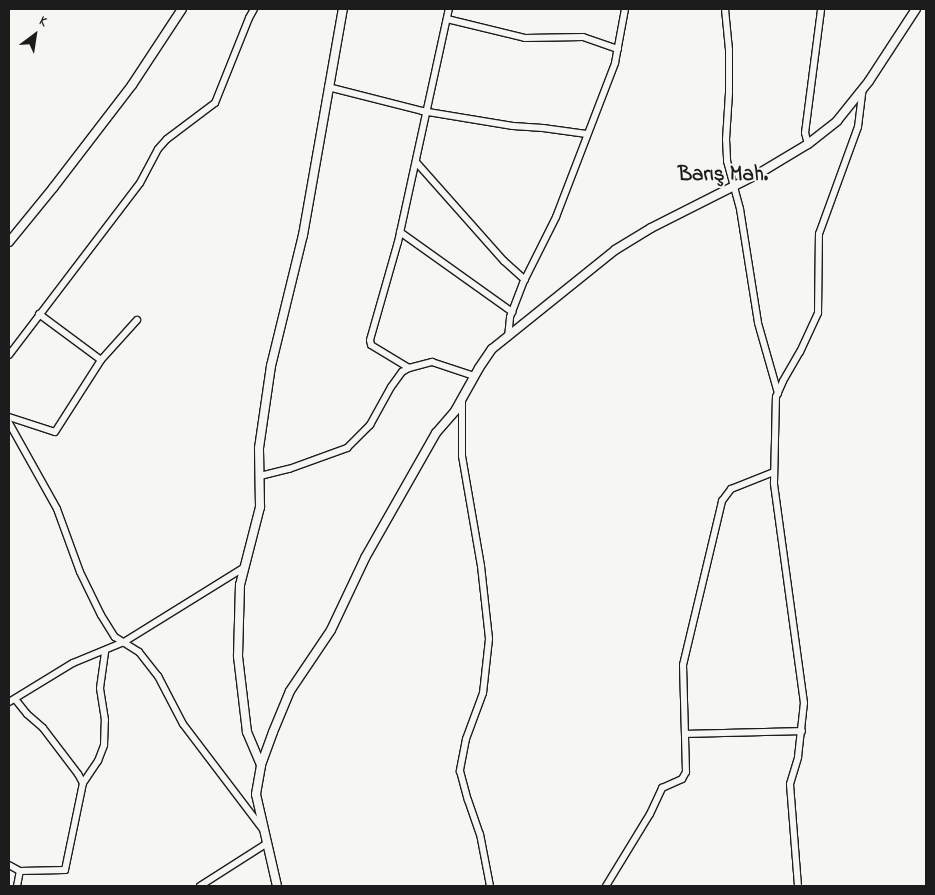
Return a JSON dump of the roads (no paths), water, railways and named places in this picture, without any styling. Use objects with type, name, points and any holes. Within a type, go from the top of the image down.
[{"type":"street","points":[[9,242],[132,85],[182,9]]},
{"type":"street","points":[[9,355],[39,314],[59,292],[134,190],[163,144],[215,103],[254,9]]},
{"type":"street","points":[[261,765],[247,732],[238,656],[240,585],[260,507],[259,448],[272,366],[303,235],[343,9]]},
{"type":"street","points":[[409,368],[371,345],[370,340],[400,232],[450,9]]},
{"type":"street","points":[[508,337],[512,312],[525,280],[556,217],[615,63],[626,9]]},
{"type":"street","points":[[725,9],[729,93],[726,139],[727,161],[735,186],[758,323],[778,393]]},
{"type":"street","points":[[808,144],[805,132],[821,9]]},
{"type":"street","points":[[277,886],[262,828],[256,794],[261,765],[290,691],[331,630],[365,558],[436,433],[455,411],[474,376],[492,349],[615,250],[651,228],[735,186],[808,144],[837,122],[863,89],[916,9]]},
{"type":"street","points":[[447,19],[525,38],[583,37],[618,49]]},
{"type":"street","points":[[328,87],[426,112],[513,126],[587,134]]},
{"type":"street","points":[[798,886],[790,784],[798,757],[804,703],[774,472],[776,397],[818,313],[819,234],[858,127],[863,89]]},
{"type":"street","points":[[416,162],[504,261],[525,280]]},
{"type":"street","points":[[400,232],[512,312]]},
{"type":"street","points":[[39,314],[101,360]]},
{"type":"street","points":[[9,417],[55,432],[101,360],[137,320]]},
{"type":"street","points":[[260,476],[289,469],[347,448],[370,425],[391,387],[402,372],[409,368],[432,362],[474,376]]},
{"type":"street","points":[[462,399],[462,456],[481,566],[489,639],[483,693],[466,739],[460,770],[480,834],[490,886]]},
{"type":"street","points":[[9,423],[57,509],[80,572],[101,615],[115,637],[139,652],[158,676],[183,724],[262,828]]},
{"type":"street","points":[[606,886],[650,814],[662,788],[682,779],[686,772],[683,665],[722,501],[731,489],[774,472]]},
{"type":"street","points":[[83,784],[78,774],[43,728],[12,700],[73,663],[124,642],[245,567]]},
{"type":"street","points":[[9,865],[20,872],[65,870],[83,784],[98,761],[104,745],[104,720],[100,688],[105,651]]},
{"type":"street","points":[[686,734],[802,732]]},
{"type":"street","points":[[200,886],[266,844]]},
{"type":"street","points":[[16,886],[20,872]]},
{"type":"district","name":"Barış Mah.","points":[[723,175]]}]
